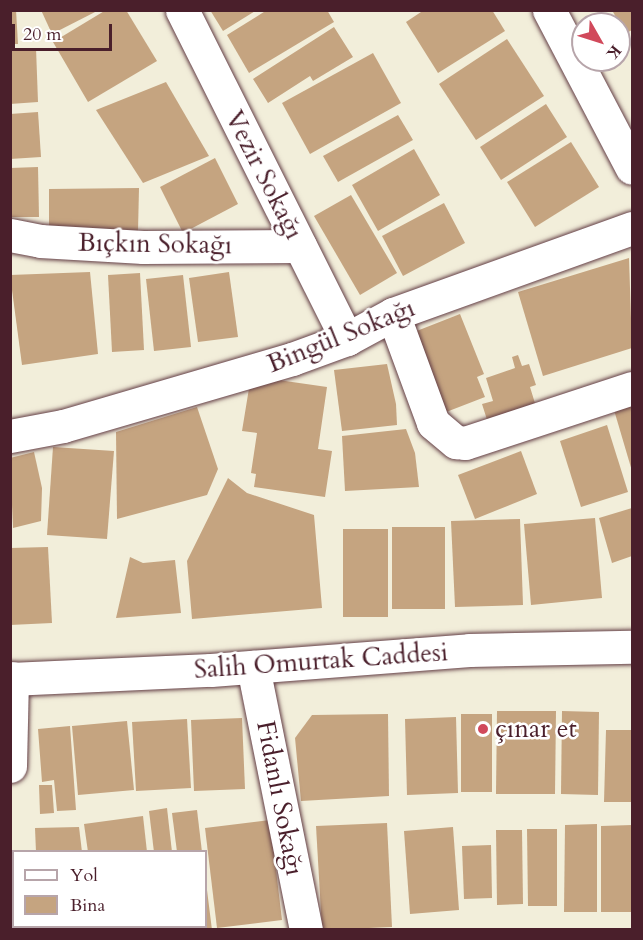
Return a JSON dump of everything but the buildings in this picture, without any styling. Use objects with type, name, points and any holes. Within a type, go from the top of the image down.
[{"type":"street","name":"Vezir Sokağı","points":[[182,10],[347,339]]},
{"type":"street","points":[[549,10],[633,168]]},
{"type":"street","name":"Bingül Sokağı","points":[[10,436],[63,426],[292,359],[347,339],[393,314],[633,228]]},
{"type":"street","name":"Bıçkın Sokağı","points":[[10,235],[40,242],[143,247],[300,246]]},
{"type":"street","points":[[393,314],[433,423],[456,442],[465,443],[633,388]]},
{"type":"street","name":"Salih Omurtak Caddesi","points":[[11,678],[253,667],[469,650],[633,647]]},
{"type":"street","name":"Fidanlı Sokağı","points":[[253,667],[306,930]]},
{"type":"street","points":[[10,766],[11,678]]},
{"type":"place","name":"çınar et","points":[[483,729]]}]
